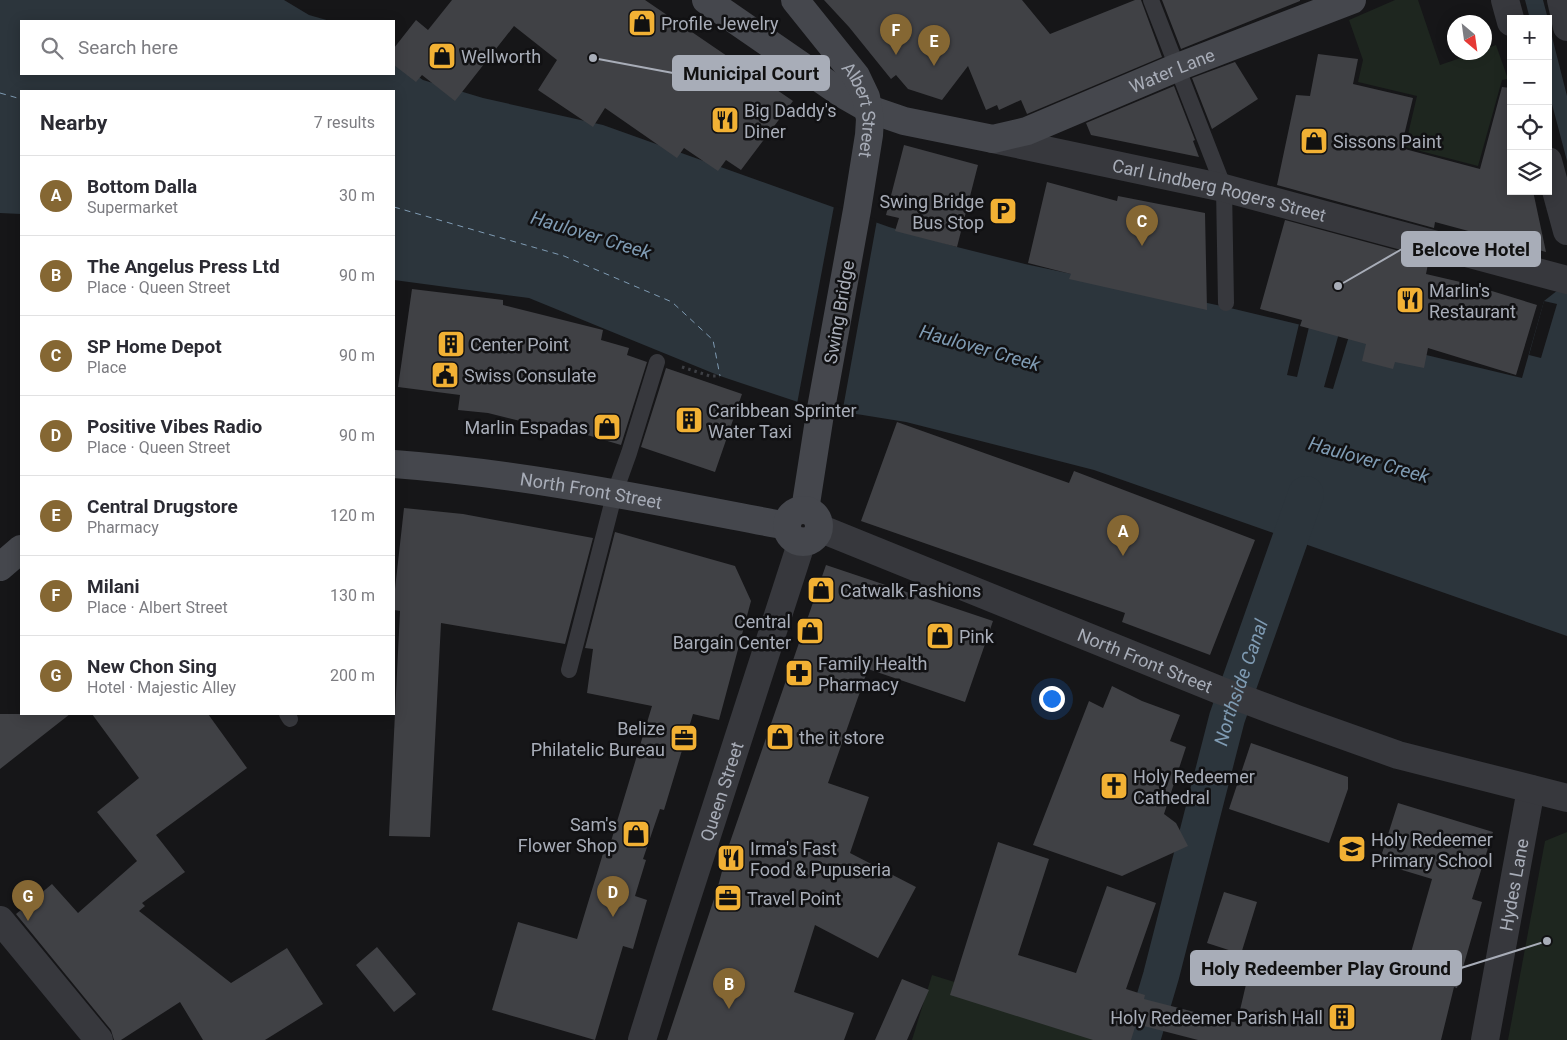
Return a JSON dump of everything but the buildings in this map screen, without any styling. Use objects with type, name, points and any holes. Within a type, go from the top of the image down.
[{"type":"main road","name":"Carl Lindberg Rogers Street","points":[[706,0],[840,93],[869,109],[904,121],[993,139]]},
{"type":"main road","name":"Albert Street","points":[[795,0],[856,76],[862,86],[869,109],[869,135],[857,210]]},
{"type":"main road","name":"Water Lane","points":[[993,139],[1027,131],[1178,67],[1352,0]]},
{"type":"main road","name":"Swing Bridge","points":[[820,414],[857,210]]},
{"type":"main road","name":"Queen Street","points":[[803,526],[820,414]]},
{"type":"main road","name":"North Front Street","points":[[395,464],[445,467],[511,475],[803,526]]},
{"type":"main road","points":[[0,567],[20,550]]},
{"type":"street","points":[[1505,0],[1509,15]]},
{"type":"street","points":[[1561,0],[1567,27]]},
{"type":"street","name":"Carl Lindberg Rogers Street","points":[[993,139],[1224,188],[1567,280]]},
{"type":"street","points":[[1552,177],[1567,232]]},
{"type":"street","name":"North Front Street","points":[[803,526],[1219,690],[1398,755],[1567,798]]},
{"type":"street","name":"Queen Street","points":[[642,1040],[803,526]]},
{"type":"street","name":"Hydes Lane","points":[[1485,1040],[1531,790]]},
{"type":"street","points":[[0,920],[99,1040]]},
{"type":"lane","points":[[1151,0],[1224,188],[1226,302]]},
{"type":"lane","points":[[569,670],[615,492],[657,362]]},
{"type":"path","points":[[657,362],[674,364],[710,376],[720,376]]},
{"type":"shaded area","points":[[1395,0],[1418,0],[1440,65],[1455,60],[1492,60],[1492,46],[1496,45],[1507,79],[1502,80],[1478,166],[1405,147],[1417,96],[1358,82],[1363,60],[1349,20]]},
{"type":"shaded area","points":[[1567,832],[1567,1040],[1508,1040],[1545,841]]},
{"type":"shaded area","points":[[932,975],[1121,1034],[1119,1040],[912,1040]]},
{"type":"water","name":"Haulover Creek","points":[[0,0],[284,0],[309,15],[326,20],[20,20],[20,75],[395,75],[395,61],[423,80],[483,98],[603,125],[889,227],[957,247],[1025,264],[1226,307],[1522,378],[1544,301],[1567,283],[1567,636],[1094,470],[906,422],[813,407],[720,376],[529,298],[395,280],[395,90],[20,90],[20,214],[0,213]]},
{"type":"water","points":[[1525,0],[1543,0],[1547,15],[1529,15]]},
{"type":"water","points":[[1552,37],[1567,96],[1567,161],[1552,104]]},
{"type":"pier","points":[[834,206],[877,220],[842,414],[797,404]]},
{"type":"pier","points":[[1544,301],[1557,304],[1541,358],[1529,355]]},
{"type":"pier","points":[[1299,324],[1309,327],[1297,377],[1287,375]]},
{"type":"pier","points":[[1339,333],[1349,336],[1333,389],[1324,387]]},
{"type":"waterway","name":"Northside Canal","points":[[1142,1040],[1161,976],[1227,718],[1306,494]]},
{"type":"ferry route","points":[[0,93],[20,99]]},
{"type":"ferry route","points":[[395,207],[564,256],[672,302],[713,340],[720,376]]},
{"type":"place","name":"Profile Jewelry","points":[[642,23]]},
{"type":"place","name":"Milani","points":[[896,55]]},
{"type":"place","name":"Wellworth","points":[[442,56]]},
{"type":"place","name":"Municipal Court","points":[[593,58]]},
{"type":"place","name":"Central Drugstore","points":[[934,66]]},
{"type":"place","name":"Big Daddy's Diner","points":[[725,120]]},
{"type":"place","name":"Sissons Paint","points":[[1314,141]]},
{"type":"place","name":"Swing Bridge Bus Stop","points":[[1003,211]]},
{"type":"place","name":"SP Home Depot","points":[[1142,246]]},
{"type":"place","name":"Belcove Hotel","points":[[1338,286]]},
{"type":"place","name":"Marlin's Restaurant","points":[[1410,300]]},
{"type":"place","name":"Center Point","points":[[451,344]]},
{"type":"place","name":"Swiss Consulate","points":[[445,375]]},
{"type":"place","name":"Caribbean Sprinter Water Taxi","points":[[689,420]]},
{"type":"place","name":"Marlin Espadas","points":[[607,427]]},
{"type":"place","name":"Bottom Dalla","points":[[1123,556]]},
{"type":"place","name":"Catwalk Fashions","points":[[821,590]]},
{"type":"place","name":"Central Bargain Center","points":[[810,631]]},
{"type":"place","name":"Pink","points":[[940,636]]},
{"type":"place","name":"Family Health Pharmacy","points":[[799,673]]},
{"type":"place","name":"the it store","points":[[780,737]]},
{"type":"place","name":"Belize Philatelic Bureau","points":[[684,738]]},
{"type":"place","name":"Holy Redeemer Cathedral","points":[[1114,786]]},
{"type":"place","name":"Sam's Flower Shop","points":[[636,834]]},
{"type":"place","name":"Holy Redeemer Primary School","points":[[1352,849]]},
{"type":"place","name":"Irma's Fast Food & Pupuseria","points":[[731,858]]},
{"type":"place","name":"Travel Point","points":[[728,898]]},
{"type":"place","name":"Positive Vibes Radio","points":[[613,917]]},
{"type":"place","name":"New Chon Sing","points":[[28,921]]},
{"type":"place","name":"Holy Redeember Play Ground","points":[[1547,941]]},
{"type":"place","name":"The Angelus Press Ltd","points":[[729,1009]]},
{"type":"place","name":"Holy Redeemer Parish Hall","points":[[1342,1017]]}]
